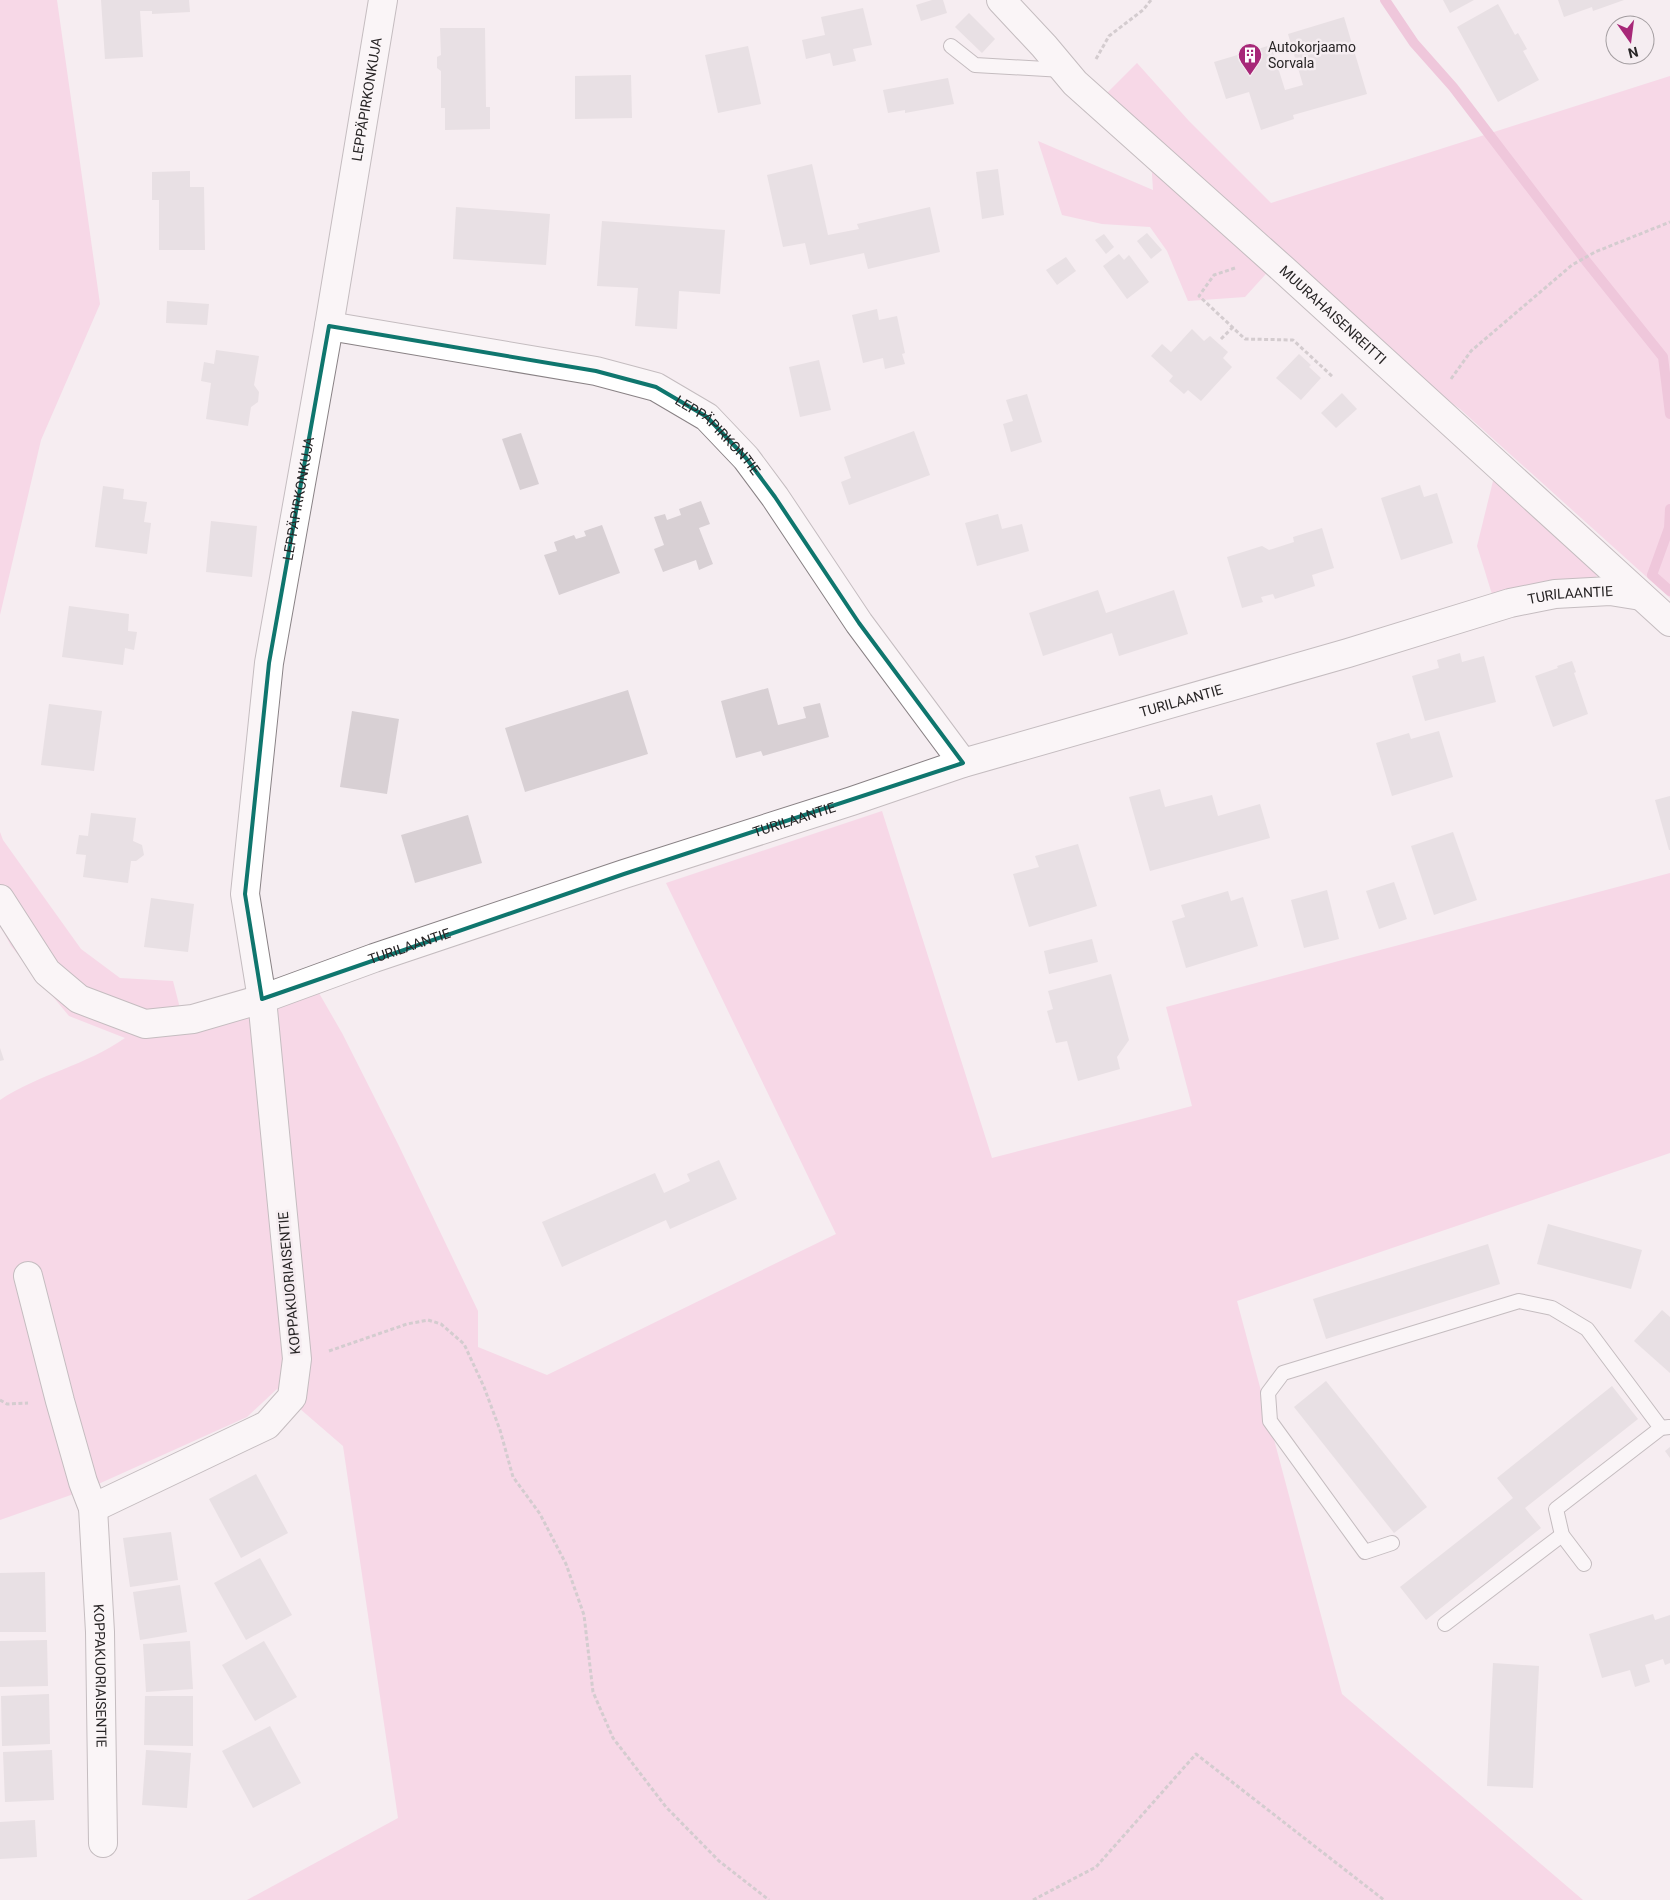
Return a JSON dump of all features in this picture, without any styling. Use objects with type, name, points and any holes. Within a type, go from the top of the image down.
[{"type":"street","name":"LEPPÄPIRKONKUJA","points":[[262,999],[245,894],[269,663],[329,326],[383,0]]},
{"type":"street","name":"MUURAHAISENREITTI","points":[[1001,0],[1070,76],[1434,405],[1670,622]]},
{"type":"street","name":"LEPPÄPIRKONTIE","points":[[329,326],[596,371],[656,386],[707,417],[741,452],[775,497],[860,623],[963,763]]},
{"type":"street","name":"TURILAANTIE","points":[[0,899],[47,972],[79,999],[145,1024],[193,1019],[262,999],[374,958],[963,763],[1348,653],[1526,599],[1555,594],[1610,591],[1640,596]]},
{"type":"street","name":"KOPPAKUORIAISENTIE","points":[[93,1508],[267,1425],[292,1397],[297,1359],[262,999]]},
{"type":"street","name":"KOPPAKUORIAISENTIE","points":[[28,1276],[60,1401],[83,1482],[93,1508],[100,1632],[102,1844]]},
{"type":"lane","points":[[951,46],[975,65],[1070,76]]},
{"type":"lane","points":[[1392,1543],[1365,1552],[1270,1421],[1268,1393],[1283,1373],[1519,1301],[1552,1308],[1587,1329],[1665,1427],[1556,1510],[1562,1535],[1584,1564]]},
{"type":"lane","points":[[1445,1624],[1562,1535]]},
{"type":"path","points":[[1070,76],[1098,56],[1109,36],[1143,10],[1151,0]]},
{"type":"path","points":[[1434,405],[1471,351],[1572,265],[1595,252],[1670,222]]},
{"type":"path","points":[[1242,265],[1214,275],[1199,296],[1245,339],[1293,340],[1333,377]]},
{"type":"path","points":[[1222,339],[1233,327]]},
{"type":"path","points":[[297,1359],[324,1353],[407,1324],[428,1320],[441,1324],[464,1344],[484,1387],[500,1430],[513,1477],[540,1514],[566,1564],[584,1615],[593,1692],[613,1738],[666,1807],[719,1861],[769,1900]]},
{"type":"path","points":[[1033,1900],[1096,1867],[1196,1754],[1384,1900]]},
{"type":"highlighted area","points":[[329,326],[596,371],[656,387],[707,417],[746,458],[775,497],[859,623],[963,763],[624,874],[262,999],[245,894],[269,663]]},
{"type":"shaded area","points":[[0,0],[57,0],[100,304],[41,440],[0,615]]},
{"type":"shaded area","points":[[1137,63],[1189,121],[1271,203],[1670,76],[1670,598],[1284,254],[1245,297],[1188,301],[1167,251],[1150,227],[1102,224],[1062,215],[1038,141],[1153,190],[1150,143],[1104,96]]},
{"type":"shaded area","points":[[1494,477],[1599,572],[1586,593],[1496,607],[1477,546]]},
{"type":"shaded area","points":[[882,811],[992,1158],[1192,1106],[1166,1007],[1670,873],[1670,1153],[1237,1301],[1342,1694],[1583,1900],[247,1900],[398,1818],[343,1446],[277,1389],[247,1417],[85,1490],[0,1520],[0,1100],[31,1083],[95,1055],[125,1038],[69,1016],[11,946],[0,925],[0,832],[3,840],[81,949],[120,978],[173,981],[183,1020],[312,981],[342,1033],[398,1144],[478,1311],[478,1347],[547,1375],[836,1234],[666,883]]},
{"type":"building","points":[[101,0],[189,0],[190,12],[152,14],[152,11],[140,11],[143,57],[105,59]]},
{"type":"building","points":[[932,0],[943,0],[947,13],[921,21],[916,5]]},
{"type":"building","points":[[1443,0],[1474,0],[1450,13]]},
{"type":"building","points":[[1558,0],[1624,0],[1593,11],[1592,7],[1564,17]]},
{"type":"building","points":[[1498,4],[1515,35],[1518,33],[1527,49],[1523,51],[1539,80],[1498,102],[1457,27]]},
{"type":"building","points":[[863,8],[872,45],[853,49],[856,61],[833,66],[830,53],[806,59],[802,40],[825,35],[821,17]]},
{"type":"building","points":[[969,13],[995,39],[982,53],[955,27]]},
{"type":"building","points":[[1344,17],[1367,94],[1293,115],[1294,119],[1261,130],[1249,92],[1226,99],[1214,62],[1271,45],[1285,90],[1303,85],[1288,34]]},
{"type":"building","points":[[440,28],[485,28],[486,107],[490,107],[490,129],[445,130],[445,108],[441,108],[441,71],[437,68],[437,57],[441,55]]},
{"type":"building","points":[[748,46],[761,104],[718,113],[705,55]]},
{"type":"building","points":[[631,75],[632,118],[575,119],[575,76]]},
{"type":"building","points":[[948,78],[954,104],[905,113],[905,110],[888,113],[883,90]]},
{"type":"building","points":[[812,164],[828,235],[859,229],[857,224],[930,207],[940,252],[868,269],[864,253],[810,265],[805,243],[783,247],[767,175]]},
{"type":"building","points":[[998,169],[1004,215],[982,219],[976,172]]},
{"type":"building","points":[[190,171],[190,187],[204,187],[205,250],[159,250],[159,200],[152,200],[152,172]]},
{"type":"building","points":[[456,207],[550,214],[546,265],[453,259]]},
{"type":"building","points":[[602,221],[725,230],[720,294],[679,291],[677,329],[635,326],[638,288],[597,286]]},
{"type":"building","points":[[1147,233],[1162,250],[1151,259],[1137,241]]},
{"type":"building","points":[[1104,234],[1114,247],[1106,254],[1095,240]]},
{"type":"building","points":[[1119,254],[1124,260],[1129,255],[1149,282],[1127,299],[1103,266]]},
{"type":"building","points":[[1066,257],[1076,271],[1057,285],[1046,270]]},
{"type":"building","points":[[167,301],[209,304],[207,325],[166,323]]},
{"type":"building","points":[[877,309],[879,320],[897,316],[905,353],[902,354],[905,364],[885,369],[883,358],[863,363],[852,315]]},
{"type":"building","points":[[1192,329],[1204,341],[1210,336],[1228,352],[1223,358],[1232,367],[1201,401],[1188,390],[1184,394],[1169,381],[1173,376],[1151,356],[1162,344],[1171,352]]},
{"type":"building","points":[[216,350],[259,356],[254,385],[259,392],[258,402],[251,407],[248,426],[206,419],[211,383],[201,381],[204,362],[214,364]]},
{"type":"building","points":[[1299,354],[1321,378],[1301,400],[1276,378]]},
{"type":"building","points":[[819,360],[831,410],[800,417],[789,367]]},
{"type":"building","points":[[1342,393],[1357,409],[1336,428],[1321,413]]},
{"type":"building","points":[[1027,394],[1042,442],[1011,452],[1003,424],[1013,421],[1006,400]]},
{"type":"building","points":[[914,431],[930,475],[849,505],[841,482],[851,478],[844,457]]},
{"type":"building","points":[[521,433],[539,484],[520,490],[502,439]]},
{"type":"building","points":[[1420,485],[1424,497],[1437,493],[1453,543],[1401,560],[1381,498]]},
{"type":"building","points":[[103,486],[124,489],[123,499],[147,502],[144,522],[151,523],[147,554],[95,547]]},
{"type":"building","points":[[701,501],[710,524],[699,528],[713,564],[699,570],[696,560],[663,572],[654,549],[664,545],[654,517],[665,514],[667,520],[681,515],[679,509]]},
{"type":"building","points":[[998,514],[1002,529],[1022,524],[1029,551],[977,566],[965,523]]},
{"type":"building","points":[[211,521],[257,526],[252,577],[206,572]]},
{"type":"building","points":[[602,525],[620,573],[559,595],[544,555],[557,551],[554,542],[574,535],[576,539],[586,536],[584,531]]},
{"type":"building","points":[[1322,528],[1334,568],[1312,575],[1315,586],[1275,599],[1273,594],[1261,597],[1263,602],[1242,608],[1227,557],[1262,546],[1269,550],[1294,542],[1293,537]]},
{"type":"building","points":[[1098,590],[1106,613],[1174,590],[1188,634],[1119,656],[1112,633],[1043,656],[1029,613]]},
{"type":"building","points":[[69,606],[129,614],[128,631],[137,632],[134,650],[125,648],[123,665],[62,657]]},
{"type":"building","points":[[1460,653],[1462,662],[1484,656],[1496,702],[1425,721],[1412,676],[1439,668],[1437,660]]},
{"type":"building","points":[[1572,661],[1576,672],[1574,673],[1588,714],[1553,727],[1535,676]]},
{"type":"building","points":[[768,688],[778,725],[806,718],[803,707],[820,703],[829,737],[763,756],[761,751],[736,758],[721,701]]},
{"type":"building","points":[[628,690],[648,754],[525,792],[505,728]]},
{"type":"building","points":[[49,704],[102,711],[94,771],[41,765]]},
{"type":"building","points":[[352,711],[399,719],[387,794],[340,787]]},
{"type":"building","points":[[1439,731],[1453,777],[1392,796],[1376,743],[1409,733],[1411,739]]},
{"type":"building","points":[[1160,789],[1165,807],[1212,795],[1218,816],[1260,804],[1270,838],[1150,871],[1129,797]]},
{"type":"building","points":[[1670,796],[1670,850],[1669,850],[1655,800]]},
{"type":"building","points":[[91,813],[136,818],[133,841],[142,845],[144,855],[136,861],[131,861],[128,883],[83,877],[86,855],[76,854],[79,835],[88,836]]},
{"type":"building","points":[[468,815],[482,863],[415,883],[401,835]]},
{"type":"building","points":[[1453,832],[1477,900],[1434,915],[1411,846]]},
{"type":"building","points":[[1078,844],[1097,906],[1029,927],[1013,874],[1039,867],[1035,856]]},
{"type":"building","points":[[1394,882],[1407,919],[1379,929],[1366,891]]},
{"type":"building","points":[[1327,890],[1339,939],[1304,948],[1291,900]]},
{"type":"building","points":[[1228,891],[1231,901],[1243,897],[1258,946],[1186,968],[1172,921],[1185,917],[1181,905]]},
{"type":"building","points":[[151,898],[194,904],[188,952],[144,947]]},
{"type":"building","points":[[1092,939],[1098,962],[1049,974],[1044,951]]},
{"type":"building","points":[[1111,974],[1129,1040],[1117,1057],[1120,1069],[1078,1081],[1067,1041],[1056,1043],[1047,1011],[1053,1009],[1048,991]]},
{"type":"building","points":[[0,1048],[4,1060],[0,1061]]},
{"type":"building","points":[[719,1160],[737,1199],[670,1229],[666,1220],[562,1267],[542,1222],[655,1173],[664,1193],[690,1181],[687,1174]]},
{"type":"building","points":[[1548,1224],[1642,1250],[1631,1289],[1537,1264]]},
{"type":"building","points":[[1488,1244],[1500,1284],[1326,1339],[1313,1299]]},
{"type":"building","points":[[1662,1310],[1670,1317],[1670,1373],[1634,1341]]},
{"type":"building","points":[[1326,1381],[1427,1507],[1394,1533],[1294,1407]]},
{"type":"building","points":[[1612,1386],[1638,1419],[1525,1508],[1541,1528],[1426,1620],[1400,1587],[1513,1498],[1497,1478]]},
{"type":"building","points":[[1670,1447],[1670,1458],[1665,1451]]},
{"type":"building","points":[[256,1474],[288,1533],[241,1558],[209,1499]]},
{"type":"building","points":[[171,1532],[178,1580],[130,1587],[123,1538]]},
{"type":"building","points":[[260,1558],[292,1615],[246,1640],[214,1583]]},
{"type":"building","points":[[45,1572],[46,1632],[0,1632],[0,1573]]},
{"type":"building","points":[[180,1585],[187,1632],[140,1640],[133,1592]]},
{"type":"building","points":[[1653,1614],[1655,1620],[1670,1615],[1670,1663],[1665,1665],[1663,1659],[1645,1665],[1650,1682],[1635,1687],[1630,1670],[1602,1678],[1589,1634]]},
{"type":"building","points":[[47,1640],[48,1686],[0,1687],[0,1641]]},
{"type":"building","points":[[190,1641],[193,1689],[146,1692],[143,1644]]},
{"type":"building","points":[[264,1641],[297,1697],[255,1721],[222,1665]]},
{"type":"building","points":[[1493,1663],[1539,1666],[1533,1788],[1487,1786]]},
{"type":"building","points":[[49,1694],[50,1744],[2,1746],[1,1696]]},
{"type":"building","points":[[145,1696],[193,1696],[193,1746],[144,1745]]},
{"type":"building","points":[[270,1726],[301,1783],[253,1808],[222,1751]]},
{"type":"building","points":[[52,1750],[54,1800],[5,1802],[3,1752]]},
{"type":"building","points":[[146,1750],[191,1753],[187,1808],[142,1805]]},
{"type":"building","points":[[35,1820],[37,1857],[0,1859],[0,1822]]},
{"type":"waterway","points":[[1385,0],[1414,43],[1453,87],[1586,261],[1663,357],[1670,414]]},
{"type":"waterway","points":[[1670,509],[1669,528],[1652,575],[1670,591]]},
{"type":"place","name":"Autokorjaamo Sorvala","points":[[1250,76]]}]
